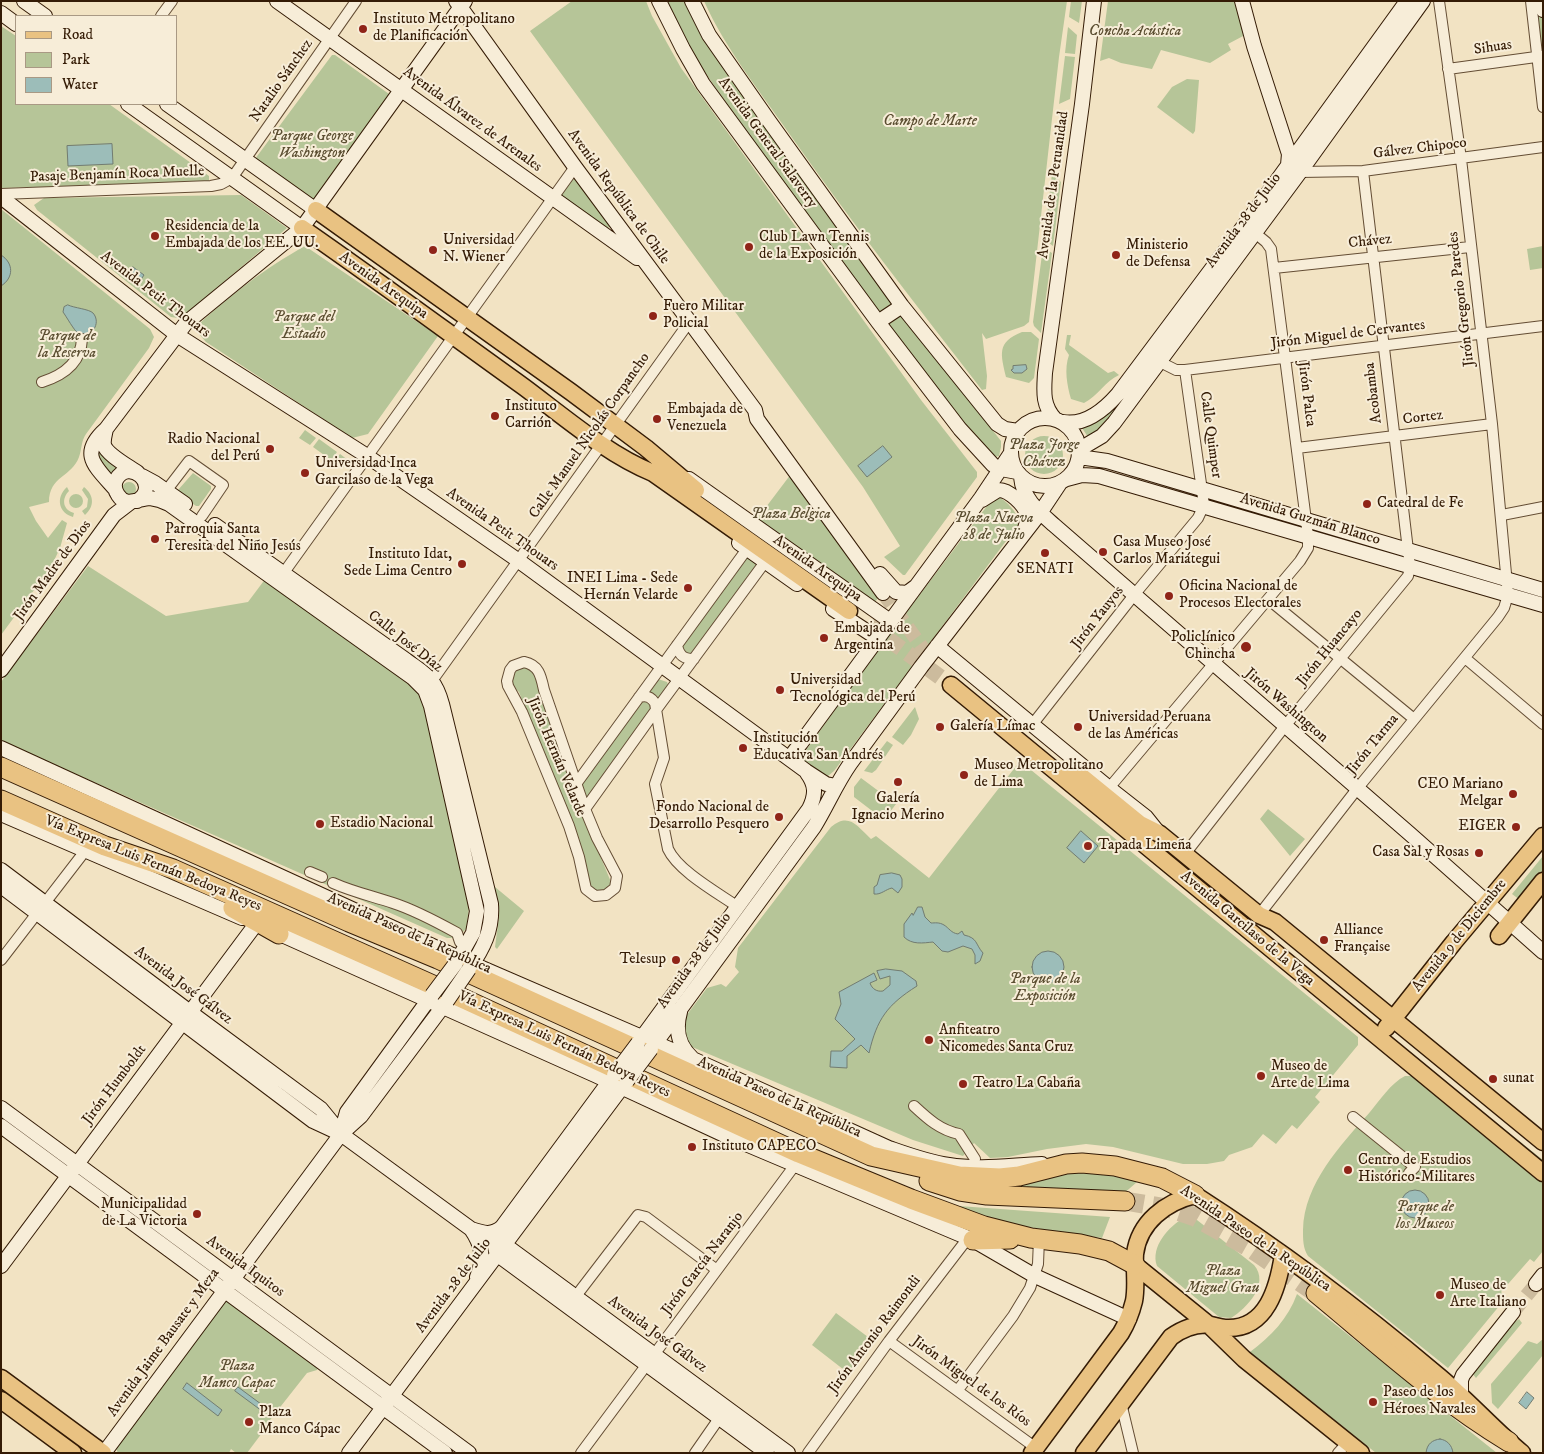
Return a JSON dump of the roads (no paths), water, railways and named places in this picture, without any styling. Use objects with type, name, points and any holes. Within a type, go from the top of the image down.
[{"type":"highway","name":"Vía Expresa Luis Fernán Bedoya Reyes","points":[[1,767],[438,959],[871,1156],[959,1176],[1000,1178],[1019,1176],[1066,1164]]},
{"type":"highway","name":"Vía Expresa Luis Fernán Bedoya Reyes","points":[[1,800],[104,846],[173,869],[462,998],[799,1153],[961,1218],[1035,1239],[1080,1244],[1109,1251],[1135,1265]]},
{"type":"highway","points":[[162,839],[181,840],[227,858],[360,921],[416,938]]},
{"type":"highway","points":[[104,846],[120,858],[233,908],[279,934]]},
{"type":"highway","points":[[871,1156],[923,1179],[960,1191],[1009,1197],[1125,1201]]},
{"type":"highway","name":"Avenida Paseo de la República","points":[[1066,1164],[1082,1163],[1134,1169],[1162,1178],[1195,1195]]},
{"type":"highway","points":[[971,1239],[1035,1239]]},
{"type":"highway","points":[[1316,1293],[1424,1383],[1516,1448]]},
{"type":"main road","points":[[24,1],[44,15]]},
{"type":"main road","name":"Avenida Álvarez de Arenales","points":[[277,1],[648,266]]},
{"type":"main road","name":"Avenida General Salaverry","points":[[659,1],[703,84],[878,322],[960,429],[989,462],[1000,469]]},
{"type":"main road","name":"Avenida General Salaverry","points":[[692,1],[710,34],[769,122],[902,306],[998,424],[1005,429],[1021,428]]},
{"type":"main road","name":"Avenida de la Peruanidad","points":[[1021,428],[1035,410],[1045,373],[1082,104],[1094,1]]},
{"type":"main road","points":[[1242,1],[1254,46],[1289,154],[1289,162],[1294,169]]},
{"type":"main road","name":"Avenida 28 de Julio","points":[[1080,453],[1109,429],[1255,233],[1294,169],[1407,1]]},
{"type":"main road","name":"Avenida 28 de Julio","points":[[1059,420],[1073,423],[1086,419],[1100,412],[1114,399],[1294,169],[1422,1]]},
{"type":"main road","points":[[1538,1],[1543,10]]},
{"type":"main road","points":[[106,429],[105,448],[144,480],[144,494],[134,501],[123,500],[95,465],[90,453],[93,443],[106,429],[186,323],[302,228],[402,90],[460,3]]},
{"type":"main road","name":"Avenida República de Chile","points":[[460,3],[575,166],[755,410],[757,419],[884,593]]},
{"type":"main road","points":[[1,13],[15,23]]},
{"type":"main road","name":"Avenida Arequipa","points":[[129,105],[602,444],[639,467],[653,473],[851,607]]},
{"type":"main road","name":"Avenida Arequipa","points":[[168,105],[468,317],[646,448],[708,500],[851,607],[877,638]]},
{"type":"main road","name":"Avenida Petit Thouars","points":[[1,195],[176,335],[367,456],[519,561],[801,767],[826,784],[836,786]]},
{"type":"main road","points":[[878,322],[902,306]]},
{"type":"main road","points":[[156,362],[163,341],[158,320]]},
{"type":"main road","name":"Avenida de la Peruanidad","points":[[1045,373],[1045,403],[1049,412],[1059,420]]},
{"type":"main road","name":"Avenida República de Chile","points":[[755,410],[764,413],[892,588],[901,594],[907,593],[916,587]]},
{"type":"main road","points":[[801,767],[794,755],[798,747],[971,511],[1010,453],[1014,438],[1021,428],[1038,418],[1059,420],[1074,434],[1080,453],[1073,473],[1063,481],[1044,487],[1028,482],[1019,474],[1011,460],[1010,453]]},
{"type":"main road","name":"Avenida Guzmán Blanco","points":[[1080,453],[1543,590]]},
{"type":"main road","name":"Avenida Arequipa","points":[[639,467],[653,481],[765,562],[851,607],[890,621]]},
{"type":"main road","points":[[1000,469],[1019,474]]},
{"type":"main road","points":[[116,492],[115,484],[120,475],[129,471],[140,475]]},
{"type":"main road","name":"Jirón Washington","points":[[1019,474],[1026,496],[1040,513],[1488,902],[1543,952]]},
{"type":"main road","name":"Calle José Díaz","points":[[140,475],[166,491],[280,577],[368,633],[429,685],[439,691],[491,904],[488,934],[471,966]]},
{"type":"main road","name":"Avenida Guzmán Blanco","points":[[1063,481],[1082,475],[1099,476],[1543,605]]},
{"type":"main road","name":"Avenida 28 de Julio","points":[[647,1043],[684,1004],[814,827],[850,764],[1063,481]]},
{"type":"main road","points":[[971,511],[993,492],[998,490],[1006,491],[1026,513],[1027,524],[1022,536]]},
{"type":"main road","name":"Jirón Madre de Dios","points":[[114,515],[116,492]]},
{"type":"main road","name":"Calle José Díaz","points":[[134,501],[145,498],[159,499],[204,521]]},
{"type":"main road","name":"Jirón Madre de Dios","points":[[1,670],[114,515],[134,501]]},
{"type":"main road","name":"Avenida Garcilaso de la Vega","points":[[937,646],[1108,788],[1146,817],[1160,834],[1259,915],[1269,930],[1386,1028],[1543,1173]]},
{"type":"main road","name":"Avenida Garcilaso de la Vega","points":[[1160,834],[1140,824],[954,681],[1543,1154]]},
{"type":"main road","name":"Calle José Díaz","points":[[429,685],[431,706],[476,906],[475,927],[470,940],[458,960]]},
{"type":"main road","name":"Avenida Paseo de la República","points":[[1,748],[416,938],[471,966],[647,1043],[694,1060],[889,1148],[919,1158],[950,1165],[1066,1164]]},
{"type":"main road","name":"Avenida 28 de Julio","points":[[472,1229],[483,1233],[491,1233],[498,1230],[505,1223],[647,1043],[738,907],[811,806],[815,789],[813,781],[801,767]]},
{"type":"main road","points":[[1,814],[445,1004],[618,1081],[794,1165],[971,1239],[1035,1276],[1129,1319]]},
{"type":"main road","name":"Avenida 9 de Diciembre","points":[[1386,1028],[1543,836]]},
{"type":"main road","name":"Avenida José Gálvez","points":[[1,870],[42,908],[186,1017],[321,1108],[341,1134],[472,1229]]},
{"type":"main road","name":"Avenida 9 de Diciembre","points":[[1499,936],[1543,881]]},
{"type":"main road","name":"Avenida José Gálvez","points":[[1,886],[42,908]]},
{"type":"main road","name":"Jirón Humboldt","points":[[1,1266],[256,924]]},
{"type":"main road","name":"Avenida Jaime Bausate y Meza","points":[[341,1134],[347,1112],[458,960]]},
{"type":"main road","name":"Avenida Jaime Bausate y Meza","points":[[104,1453],[232,1278],[341,1134],[361,1116],[445,1004],[471,966]]},
{"type":"main road","points":[[684,1004],[678,1020],[678,1036],[684,1049],[694,1060]]},
{"type":"main road","name":"Avenida Garcilaso de la Vega","points":[[1386,1028],[1543,1142]]},
{"type":"main road","name":"Avenida 28 de Julio","points":[[349,1453],[502,1250],[618,1081]]},
{"type":"main road","name":"Avenida Iquitos","points":[[1,1108],[72,1170],[224,1290],[445,1453]]},
{"type":"main road","name":"Avenida Iquitos","points":[[1,1126],[72,1170],[232,1278],[469,1453]]},
{"type":"main road","points":[[1034,1450],[1121,1333],[1129,1319],[1134,1299],[1137,1244],[1141,1234],[1153,1217],[1169,1204],[1195,1195]]},
{"type":"main road","name":"Avenida Paseo de la República","points":[[1195,1195],[1284,1254],[1385,1332],[1461,1396],[1516,1448]]},
{"type":"main road","points":[[502,1250],[494,1247],[495,1241],[505,1223]]},
{"type":"main road","points":[[470,1292],[479,1272],[482,1254],[481,1245],[472,1229]]},
{"type":"main road","name":"Avenida José Gálvez","points":[[502,1250],[576,1296],[720,1417],[767,1453]]},
{"type":"main road","name":"Avenida José Gálvez","points":[[502,1250],[650,1358],[788,1453]]},
{"type":"main road","points":[[1084,1453],[1171,1337],[1188,1328],[1209,1325],[1219,1328],[1235,1328],[1257,1319],[1274,1295],[1284,1254]]},
{"type":"main road","points":[[1135,1265],[1209,1325],[1244,1359],[1343,1447],[1361,1453]]},
{"type":"main road","points":[[1461,1396],[1461,1380],[1463,1375],[1513,1312]]},
{"type":"main road","points":[[1,1378],[104,1453]]},
{"type":"main road","points":[[1,1400],[73,1453]]},
{"type":"street","points":[[162,15],[172,1]]},
{"type":"street","name":"Natalio Sánchez","points":[[232,178],[356,1]]},
{"type":"street","name":"Jirón Gregorio Paredes","points":[[1439,1],[1461,159],[1492,424],[1508,595]]},
{"type":"street","points":[[1531,1],[1540,57],[1543,107]]},
{"type":"street","name":"Sihuas","points":[[1448,69],[1540,57]]},
{"type":"street","name":"Gálvez Chipoco","points":[[1294,169],[1363,171],[1543,147]]},
{"type":"street","points":[[280,577],[575,166]]},
{"type":"street","name":"Acobamba","points":[[1363,171],[1408,551]]},
{"type":"street","name":"Pasaje Benjamín Roca Muelle","points":[[1,195],[211,186],[221,184],[232,178]]},
{"type":"street","name":"Jirón Palca","points":[[1255,233],[1269,245],[1274,268],[1308,536]]},
{"type":"street","name":"Chávez","points":[[1274,268],[1470,247]]},
{"type":"street","name":"Calle Manuel Nicolás Corpancho","points":[[429,685],[690,320]]},
{"type":"street","name":"Jirón Miguel de Cervantes","points":[[1160,362],[1176,370],[1185,370],[1543,326]]},
{"type":"street","points":[[42,382],[56,378],[73,365],[82,349],[82,339]]},
{"type":"street","name":"Calle Quimper","points":[[1185,370],[1204,505]]},
{"type":"street","name":"Cortez","points":[[1297,448],[1492,424]]},
{"type":"street","points":[[166,491],[189,461],[216,480],[223,486],[204,521]]},
{"type":"street","name":"Jirón Yauyos","points":[[1032,725],[1198,518],[1204,505]]},
{"type":"street","points":[[1502,515],[1543,507]]},
{"type":"street","points":[[1108,788],[1304,557],[1308,548],[1308,536]]},
{"type":"street","name":"Jirón Hernán Velarde","points":[[576,784],[747,549]]},
{"type":"street","points":[[1408,551],[1410,566]]},
{"type":"street","name":"Jirón Hernán Velarde","points":[[585,809],[765,562]]},
{"type":"street","name":"Jirón Huancayo","points":[[1185,854],[1285,726],[1408,576],[1410,566]]},
{"type":"street","name":"Jirón Tarma","points":[[1259,915],[1357,789],[1498,617],[1504,608],[1508,595]]},
{"type":"street","points":[[1268,599],[1414,719]]},
{"type":"street","points":[[677,645],[678,652],[682,657],[694,659]]},
{"type":"street","points":[[1464,658],[1543,724]]},
{"type":"street","name":"Jirón Hernán Velarde","points":[[518,663],[529,663],[538,669],[576,784],[597,838],[617,876],[615,888],[601,897],[590,894],[583,884],[579,857],[569,826],[522,712],[508,686],[507,675],[513,666],[518,663]]},
{"type":"street","points":[[639,697],[651,698],[656,703],[664,758],[655,784],[668,849],[675,861],[683,868],[738,907]]},
{"type":"street","points":[[1,960],[85,851]]},
{"type":"street","points":[[310,872],[322,878]]},
{"type":"street","points":[[333,883],[351,892],[394,904],[436,922],[457,933],[460,942]]},
{"type":"street","points":[[914,1106],[937,1126],[946,1131],[959,1134],[976,1159]]},
{"type":"street","points":[[1353,1117],[1415,1167],[1410,1173]]},
{"type":"street","name":"Jirón García Naranjo","points":[[581,1453],[794,1165]]},
{"type":"street","points":[[576,1296],[638,1215],[646,1217],[717,1270]]},
{"type":"street","name":"Jirón Antonio Raimondi","points":[[808,1453],[889,1341],[971,1239]]},
{"type":"street","points":[[958,1390],[1013,1316],[1030,1288],[1038,1264],[1035,1239]]},
{"type":"street","name":"Jirón Miguel de los Ríos","points":[[889,1341],[958,1390],[1034,1450]]},
{"type":"street","points":[[1121,1403],[1133,1453]]},
{"type":"street","points":[[695,1453],[720,1417]]},
{"type":"water","points":[[112,144],[113,164],[68,166],[67,146]]},
{"type":"water","points":[[1,255],[8,262],[11,270],[8,279],[1,286]]},
{"type":"water","points":[[133,267],[144,275],[140,281],[129,272]]},
{"type":"water","points":[[68,305],[93,313],[96,326],[91,332],[83,335],[75,330],[63,312],[64,307]]},
{"type":"water","points":[[1026,365],[1027,369],[1022,373],[1014,373],[1011,370],[1013,366]]},
{"type":"water","points":[[883,446],[892,457],[867,477],[858,466]]},
{"type":"water","points":[[1081,831],[1098,846],[1084,863],[1067,848]]},
{"type":"water","points":[[892,873],[900,875],[902,879],[902,887],[898,893],[892,888],[879,894],[874,894],[874,887],[877,885],[880,875]]},
{"type":"water","points":[[918,907],[922,907],[925,917],[931,923],[942,924],[958,934],[962,931],[964,935],[974,940],[983,953],[980,961],[975,964],[975,955],[972,949],[963,946],[948,952],[942,951],[933,942],[922,943],[907,940],[904,937],[904,924]]},
{"type":"water","points":[[1048,951],[1059,956],[1064,967],[1059,978],[1048,983],[1037,978],[1032,967],[1037,956]]},
{"type":"water","points":[[886,969],[902,971],[916,981],[917,986],[898,1000],[885,1014],[876,1031],[869,1053],[861,1045],[847,1056],[847,1068],[830,1067],[831,1051],[842,1051],[855,1039],[835,1019],[841,1004],[839,992],[874,973],[877,980],[870,983],[871,985],[877,990],[883,991],[890,985],[890,976],[880,979],[877,971]]},
{"type":"water","points":[[1415,1190],[1425,1194],[1429,1204],[1425,1214],[1415,1218],[1405,1214],[1401,1204],[1405,1194]]},
{"type":"water","points":[[187,1383],[222,1410],[218,1416],[183,1389]]},
{"type":"water","points":[[238,1387],[265,1407],[262,1411],[235,1391]]},
{"type":"water","points":[[1527,1392],[1534,1398],[1526,1409],[1519,1403]]},
{"type":"water","points":[[1440,1439],[1449,1443],[1453,1453],[1426,1453],[1430,1443]]},
{"type":"tunnel","points":[[883,593],[927,654]]},
{"type":"tunnel","points":[[869,625],[951,685]]},
{"type":"tunnel","points":[[1125,1201],[1172,1209],[1195,1217],[1250,1248],[1316,1293]]},
{"type":"tunnel","points":[[1513,1312],[1536,1284]]},
{"type":"place","name":"Instituto Metropolitano de Planificación","points":[[363,29]]},
{"type":"place","name":"Residencia de la Embajada de los EE. UU.","points":[[155,236]]},
{"type":"place","name":"Club Lawn Tennis de la Exposición","points":[[749,247]]},
{"type":"place","name":"Universidad N. Wiener","points":[[433,250]]},
{"type":"place","name":"Ministerio de Defensa","points":[[1116,255]]},
{"type":"place","name":"Fuero Militar Policial","points":[[653,316]]},
{"type":"place","name":"Instituto Carrión","points":[[495,416]]},
{"type":"place","name":"Embajada de Venezuela","points":[[657,419]]},
{"type":"place","name":"Radio Nacional del Perú","points":[[270,449]]},
{"type":"place","name":"Universidad Inca Garcilaso de la Vega","points":[[305,473]]},
{"type":"place","name":"Catedral de Fe","points":[[1367,504]]},
{"type":"place","name":"Parroquia Santa Teresita del Niño Jesús","points":[[155,539]]},
{"type":"place","name":"Casa Museo José Carlos Mariátegui","points":[[1103,552]]},
{"type":"place","name":"SENATI","points":[[1045,553]]},
{"type":"place","name":"Instituto Idat, Sede Lima Centro","points":[[462,564]]},
{"type":"place","name":"INEI Lima - Sede Hernán Velarde","points":[[688,588]]},
{"type":"place","name":"Oficina Nacional de Procesos Electorales","points":[[1169,596]]},
{"type":"place","name":"Embajada de Argentina","points":[[824,638]]},
{"type":"place","name":"Policlínico Chincha","points":[[1246,647]]},
{"type":"place","name":"Universidad Tecnológica del Perú","points":[[780,690]]},
{"type":"place","name":"Galería Límac","points":[[940,727]]},
{"type":"place","name":"Universidad Peruana de las Américas","points":[[1078,727]]},
{"type":"place","name":"Institución Educativa San Andrés","points":[[743,748]]},
{"type":"place","name":"Museo Metropolitano de Lima","points":[[964,775]]},
{"type":"place","name":"Galería Ignacio Merino","points":[[898,782]]},
{"type":"place","name":"CEO Mariano Melgar","points":[[1513,794]]},
{"type":"place","name":"Fondo Nacional de Desarrollo Pesquero","points":[[779,817]]},
{"type":"place","name":"Estadio Nacional","points":[[320,824]]},
{"type":"place","name":"EIGER","points":[[1516,827]]},
{"type":"place","name":"Tapada Limeña","points":[[1088,846]]},
{"type":"place","name":"Casa Sal y Rosas","points":[[1479,853]]},
{"type":"place","name":"Alliance Française","points":[[1324,940]]},
{"type":"place","name":"Telesup","points":[[676,960]]},
{"type":"place","name":"Anfiteatro Nicomedes Santa Cruz","points":[[929,1040]]},
{"type":"place","name":"Museo de Arte de Lima","points":[[1261,1076]]},
{"type":"place","name":"sunat","points":[[1493,1079]]},
{"type":"place","name":"Teatro La Cabaña","points":[[963,1084]]},
{"type":"place","name":"Instituto CAPECO","points":[[692,1147]]},
{"type":"place","name":"Centro de Estudios Histórico-Militares","points":[[1348,1170]]},
{"type":"place","name":"Municipalidad de La Victoria","points":[[197,1214]]},
{"type":"place","name":"Museo de Arte Italiano","points":[[1440,1295]]},
{"type":"place","name":"Paseo de los Héroes Navales","points":[[1373,1402]]},
{"type":"place","name":"Plaza Manco Cápac","points":[[249,1422]]},
{"type":"park label","name":"Concha Acústica","points":[[1135,32]]},
{"type":"park label","name":"Campo de Marte","points":[[930,122]]},
{"type":"park label","name":"Parque George Washington","points":[[312,146]]},
{"type":"park label","name":"Parque del Estadio","points":[[304,326]]},
{"type":"park label","name":"Parque de la Reserva","points":[[67,346]]},
{"type":"park label","name":"Plaza Jorge Chávez","points":[[1044,454]]},
{"type":"park label","name":"Plaza Belgica","points":[[791,515]]},
{"type":"park label","name":"Plaza Nueva 28 de Julio","points":[[994,528]]},
{"type":"park label","name":"Parque de la Exposición","points":[[1045,988]]},
{"type":"park label","name":"Parque de los Museos","points":[[1425,1216]]},
{"type":"park label","name":"Plaza Miguel Grau","points":[[1223,1280]]},
{"type":"park label","name":"Plaza Manco Capac","points":[[237,1376]]}]
